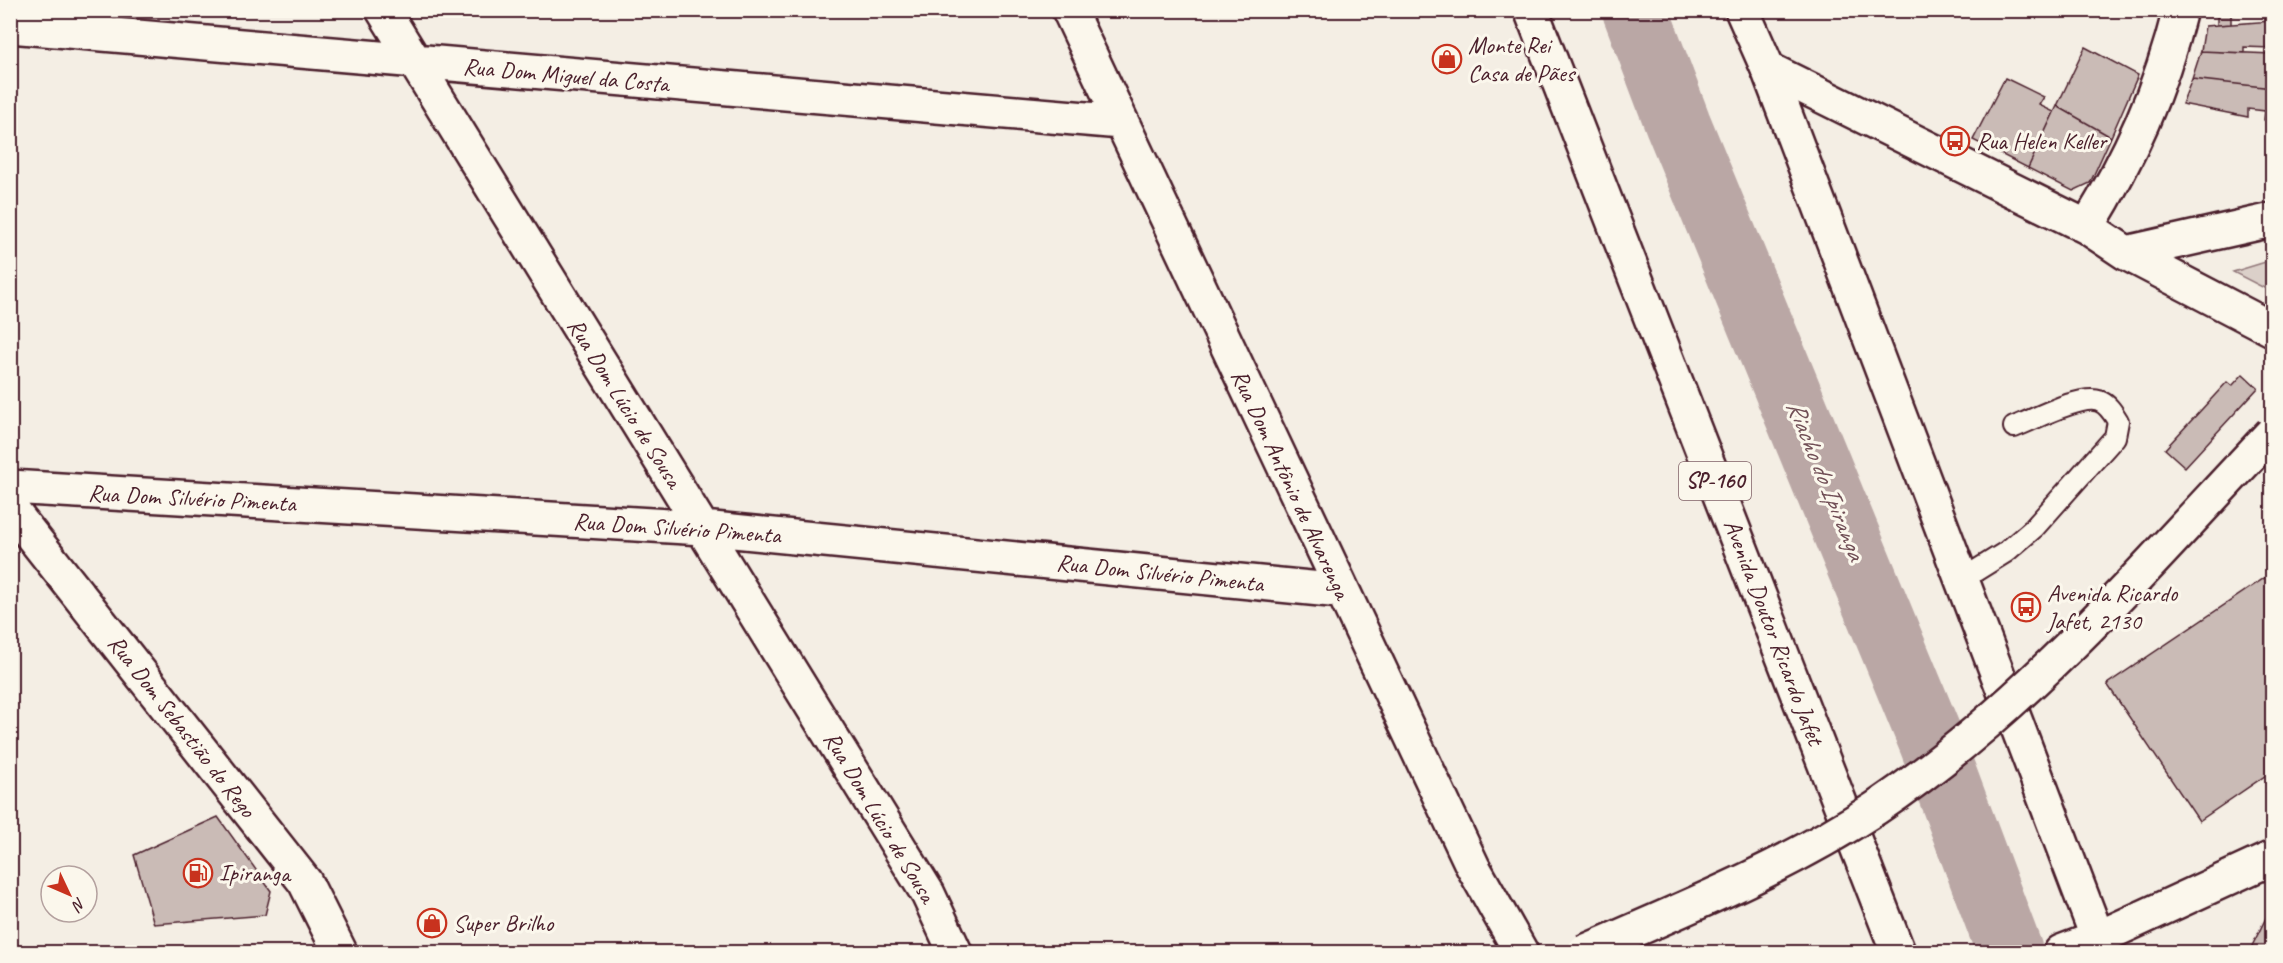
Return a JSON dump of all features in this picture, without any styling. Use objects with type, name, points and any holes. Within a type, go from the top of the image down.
[{"type":"street","name":"Rua Dom Lúcio de Sousa","points":[[383,10],[928,894],[955,952]]},
{"type":"street","name":"Rua Dom Antônio de Alvarenga","points":[[1069,10],[1473,867],[1521,952]]},
{"type":"street","name":"Avenida Doutor Ricardo Jafet","points":[[1531,10],[1898,952]]},
{"type":"street","points":[[1742,10],[1768,69],[2101,945]]},
{"type":"street","points":[[2087,227],[2122,169],[2147,115],[2167,64],[2180,10]]},
{"type":"street","name":"Rua Dom Miguel da Costa","points":[[10,26],[1121,122]]},
{"type":"street","points":[[1768,69],[2087,227],[2126,253],[2272,329]]},
{"type":"street","points":[[2126,253],[2272,220]]},
{"type":"street","points":[[1583,952],[1724,892],[1874,808],[1923,774],[1996,716],[2061,656],[2272,433]]},
{"type":"street","name":"Rua Dom Silvério Pimenta","points":[[10,487],[703,528],[1341,591]]},
{"type":"street","name":"Rua Dom Sebastião do Rego","points":[[10,508],[305,882],[340,952]]},
{"type":"street","points":[[2061,952],[2101,945],[2272,858]]},
{"type":"lane","points":[[1961,580],[2006,552],[2034,528],[2115,437],[2118,421],[2111,410],[2100,401],[2086,398],[2014,427]]},
{"type":"shaded area","points":[[2272,260],[2272,292],[2233,272]]},
{"type":"building","points":[[2217,10],[2269,10],[2231,15],[2231,24],[2217,25]]},
{"type":"building","points":[[2272,21],[2272,48],[2244,47],[2244,53],[2201,51],[2205,26]]},
{"type":"building","points":[[2085,47],[2138,75],[2111,137],[2057,106]]},
{"type":"building","points":[[2201,51],[2272,54],[2272,88],[2192,79]]},
{"type":"building","points":[[2005,78],[2044,97],[2039,105],[2054,112],[2028,168],[1973,140]]},
{"type":"building","points":[[2192,79],[2272,88],[2272,122],[2264,120],[2265,111],[2248,109],[2248,117],[2182,104]]},
{"type":"building","points":[[2057,106],[2111,137],[2090,183],[2073,191],[2028,168]]},
{"type":"building","points":[[2243,374],[2258,388],[2185,467],[2165,449],[2227,382],[2232,386]]},
{"type":"building","points":[[2272,573],[2272,771],[2199,821],[2107,684]]},
{"type":"building","name":"Ipiranga","points":[[218,817],[271,891],[265,915],[154,924],[134,855]]},
{"type":"building","points":[[2268,914],[2272,917],[2272,952],[2249,952]]},
{"type":"waterway","name":"Riacho do Ipiranga","points":[[1635,10],[1678,124],[1932,743],[2010,952]]},
{"type":"place","name":"Monte Rei Casa de Pães","points":[[1447,59]]},
{"type":"place","name":"Rua Helen Keller","points":[[1955,141]]},
{"type":"place","name":"Avenida Ricardo Jafet, 2130","points":[[2026,607]]},
{"type":"place","name":"Ipiranga","points":[[198,873]]},
{"type":"place","name":"Super Brilho","points":[[432,923]]}]
